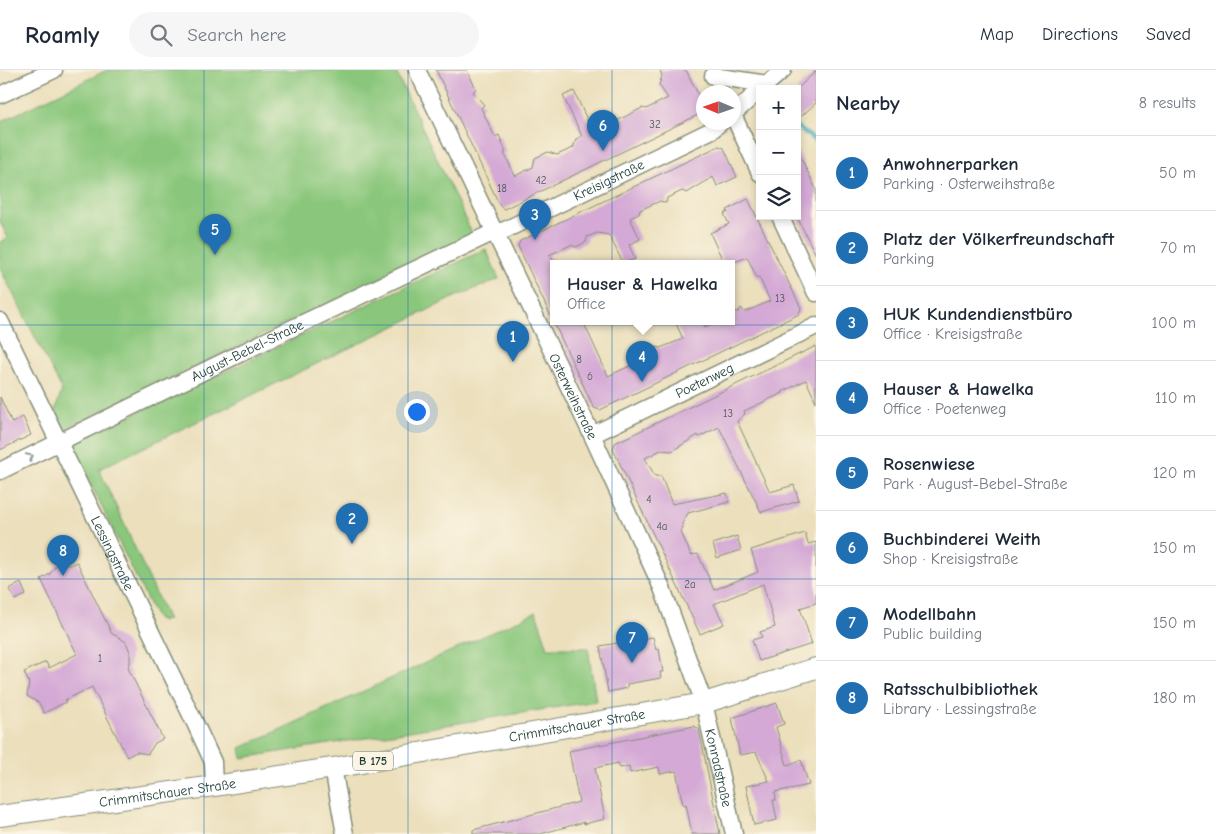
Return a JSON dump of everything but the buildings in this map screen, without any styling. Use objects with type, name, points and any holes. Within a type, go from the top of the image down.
[{"type":"main road","name":"Crimmitschauer Straße","points":[[0,816],[333,768],[704,703],[816,668]]},
{"type":"street","points":[[0,95],[54,70]]},
{"type":"street","name":"Osterweihstraße","points":[[418,70],[592,435],[662,588],[704,703]]},
{"type":"street","points":[[766,85],[783,70]]},
{"type":"street","points":[[711,73],[756,86]]},
{"type":"street","points":[[711,73],[717,85]]},
{"type":"street","points":[[741,107],[756,94]]},
{"type":"street","name":"Kreisigstraße","points":[[494,232],[505,230],[712,130]]},
{"type":"street","points":[[740,130],[756,164]]},
{"type":"street","points":[[782,220],[816,293]]},
{"type":"street","name":"August-Bebel-Straße","points":[[0,471],[494,232]]},
{"type":"street","name":"Lessingstraße","points":[[0,321],[213,762],[214,786]]},
{"type":"street","name":"Poetenweg","points":[[592,435],[816,326]]},
{"type":"street","name":"Konradstraße","points":[[704,703],[734,834]]},
{"type":"street","points":[[333,768],[346,834]]},
{"type":"green space","points":[[107,70],[395,70],[473,235],[62,430],[54,414],[62,390],[0,268],[0,242],[8,238],[0,222],[0,122]]},
{"type":"green space","points":[[486,249],[499,279],[457,296],[99,469],[168,620],[162,621],[156,618],[71,444]]},
{"type":"green space","points":[[536,612],[548,648],[588,648],[596,701],[242,758],[240,748]]},
{"type":"waterway","points":[[801,130],[816,141]]},
{"type":"place","name":"Buchbinderei Weith","points":[[603,151]]},
{"type":"place","name":"HUK Kundendienstbüro","points":[[535,240]]},
{"type":"place","name":"Rosenwiese","points":[[215,255]]},
{"type":"place","name":"Anwohnerparken","points":[[513,362]]},
{"type":"place","name":"Hauser & Hawelka","points":[[642,382]]},
{"type":"place","name":"Platz der Völkerfreundschaft","points":[[352,544]]},
{"type":"place","name":"Ratsschulbibliothek","points":[[63,576]]},
{"type":"place","name":"Modellbahn","points":[[632,663]]}]
